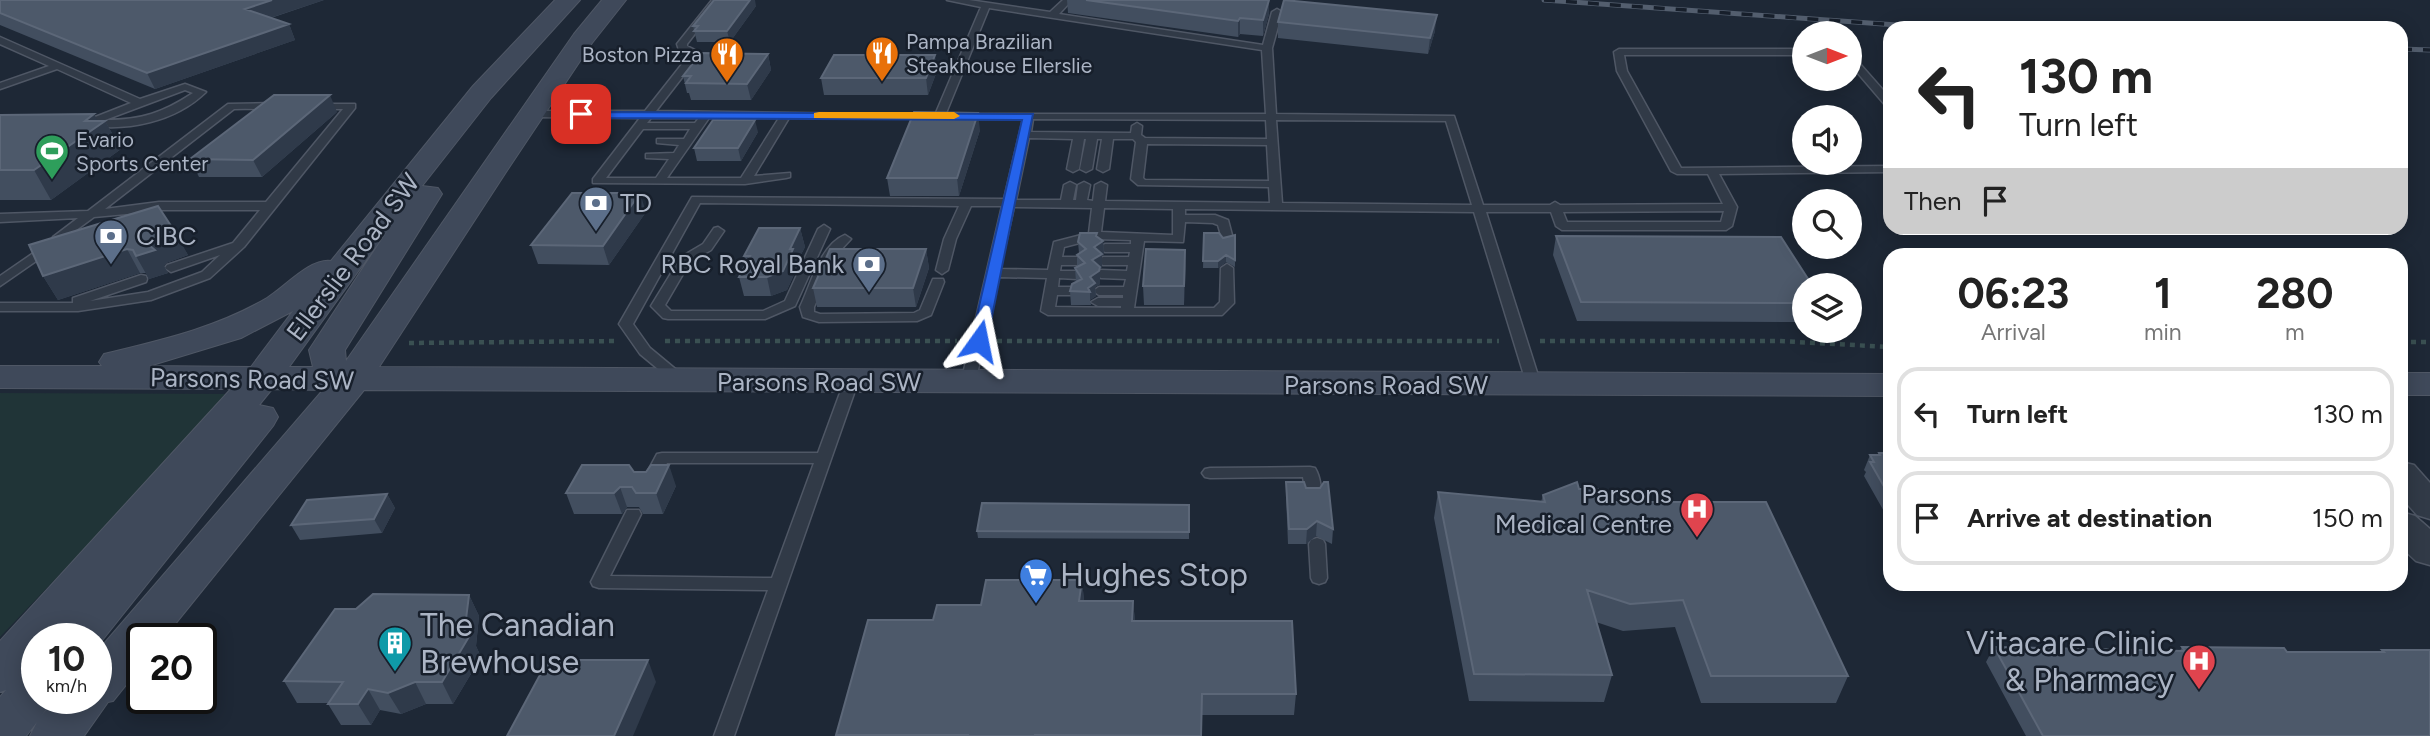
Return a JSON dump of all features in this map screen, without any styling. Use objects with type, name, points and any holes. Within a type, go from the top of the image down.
[{"type":"main road","name":"Ellerslie Road SW","points":[[0,673],[261,379],[372,229],[482,92],[568,0]]},
{"type":"main road","points":[[112,668],[351,381],[583,38],[614,0]]},
{"type":"main road","points":[[351,381],[331,368],[327,350],[440,172],[440,144]]},
{"type":"main road","points":[[0,376],[154,355],[229,332],[289,300],[372,229]]},
{"type":"main road","name":"Parsons Road SW","points":[[0,376],[351,381],[1883,385]]},
{"type":"main road","points":[[90,623],[264,411],[270,394],[261,379]]},
{"type":"main road","points":[[2408,384],[2430,384]]},
{"type":"main road","points":[[0,732],[21,706]]},
{"type":"main road","points":[[54,736],[73,714]]},
{"type":"street","points":[[2408,482],[2430,506]]},
{"type":"street","points":[[2408,531],[2430,551]]},
{"type":"lane","points":[[717,0],[682,44],[682,48],[696,53],[639,126],[634,141],[623,156],[597,181],[745,181],[786,175]]},
{"type":"lane","points":[[951,0],[1267,48]]},
{"type":"lane","points":[[1018,10],[1028,0]]},
{"type":"lane","points":[[1052,15],[1068,0]]},
{"type":"lane","points":[[940,116],[986,5]]},
{"type":"lane","points":[[1276,206],[1267,48],[1277,12]]},
{"type":"lane","points":[[0,40],[140,103]]},
{"type":"lane","points":[[1792,52],[1619,52],[1622,71],[1677,171],[1883,169]]},
{"type":"lane","points":[[0,86],[58,66]]},
{"type":"lane","points":[[1862,72],[1883,96]]},
{"type":"lane","points":[[77,122],[90,123],[135,124],[170,114],[201,92],[185,87],[90,123]]},
{"type":"lane","points":[[0,282],[232,106],[285,106]]},
{"type":"lane","points":[[0,307],[60,307],[151,296],[206,275],[240,244],[351,106],[298,106]]},
{"type":"lane","points":[[531,114],[1450,118],[1534,385]]},
{"type":"lane","points":[[659,181],[706,115]]},
{"type":"lane","points":[[745,181],[786,115]]},
{"type":"lane","points":[[968,383],[1029,116]]},
{"type":"lane","points":[[1137,117],[1137,178],[1142,183],[1273,184]]},
{"type":"lane","points":[[639,126],[698,126]]},
{"type":"lane","points":[[1025,135],[1108,135],[1139,139],[1271,142]]},
{"type":"lane","points":[[1073,169],[1079,135]]},
{"type":"lane","points":[[1086,169],[1092,135]]},
{"type":"lane","points":[[1102,169],[1108,135]]},
{"type":"lane","points":[[661,141],[687,142]]},
{"type":"lane","points":[[650,156],[677,156]]},
{"type":"lane","points":[[1555,206],[1562,226],[1726,226],[1731,207],[1711,170]]},
{"type":"lane","points":[[1066,204],[1070,185]]},
{"type":"lane","points":[[1081,204],[1084,185]]},
{"type":"lane","points":[[1095,235],[1101,185]]},
{"type":"lane","points":[[681,381],[645,351],[626,324],[696,199],[1098,204],[1179,211],[1276,206],[1479,209],[1555,206],[1731,207]]},
{"type":"lane","points":[[845,239],[831,252],[807,307],[808,314],[819,318],[917,317],[926,312],[950,239],[967,202]]},
{"type":"lane","points":[[57,240],[159,206]]},
{"type":"lane","points":[[0,218],[91,214],[159,206],[268,206]]},
{"type":"lane","points":[[1179,211],[1224,223],[1227,239]]},
{"type":"lane","points":[[1135,255],[1103,261],[1135,255],[1179,239],[1179,211]]},
{"type":"lane","points":[[718,231],[706,247],[685,260],[658,306],[668,315],[765,315],[790,303],[824,229]]},
{"type":"lane","points":[[1129,302],[1048,311],[1058,245],[1095,235],[1135,255]]},
{"type":"lane","points":[[171,268],[240,244]]},
{"type":"lane","points":[[1129,302],[1135,255]]},
{"type":"lane","points":[[994,273],[1055,261],[1078,261],[1055,261]]},
{"type":"lane","points":[[1098,296],[1217,312],[1227,303],[1227,268]]},
{"type":"lane","points":[[60,307],[141,279]]},
{"type":"lane","points":[[1050,297],[1073,296]]},
{"type":"lane","points":[[724,736],[851,382]]},
{"type":"lane","points":[[647,486],[662,457],[824,457]]},
{"type":"lane","points":[[1210,473],[1310,472],[1313,496]]},
{"type":"lane","points":[[633,514],[599,582],[779,584]]},
{"type":"lane","points":[[1317,544],[1319,578]]},
{"type":"path","points":[[414,343],[621,341]]},
{"type":"path","points":[[663,341],[952,341]]},
{"type":"path","points":[[1011,341],[1485,341]]},
{"type":"path","points":[[1560,341],[1779,341],[1883,347]]},
{"type":"path","points":[[2408,342],[2430,342]]},
{"type":"green space","points":[[0,393],[232,394],[0,637]]},
{"type":"building","points":[[0,0],[272,0],[245,9],[289,24],[147,73],[0,13]]},
{"type":"building","points":[[714,0],[750,0],[727,31],[694,31],[698,26],[693,26]]},
{"type":"building","points":[[1086,0],[1269,0],[1263,20],[1240,18],[1238,21]]},
{"type":"building","points":[[1284,0],[1437,15],[1430,38],[1278,22]]},
{"type":"building","points":[[701,53],[768,54],[747,84],[686,83],[691,76],[683,76]]},
{"type":"building","points":[[834,55],[935,55],[926,78],[821,78]]},
{"type":"building","points":[[274,95],[330,95],[253,160],[190,159]]},
{"type":"building","points":[[914,112],[978,113],[957,178],[887,178]]},
{"type":"building","points":[[94,114],[85,121],[105,121],[34,170],[0,170],[0,115]]},
{"type":"building","points":[[713,120],[755,120],[738,148],[694,148]]},
{"type":"building","points":[[572,193],[640,193],[603,246],[531,245]]},
{"type":"building","points":[[158,206],[175,232],[153,239],[149,245],[155,250],[136,256],[133,250],[127,249],[43,276],[29,245]]},
{"type":"building","points":[[759,228],[800,228],[783,271],[767,277],[739,277],[750,256],[744,256]]},
{"type":"building","points":[[1080,233],[1097,233],[1096,236],[1103,241],[1094,247],[1102,254],[1092,260],[1100,267],[1099,271],[1090,277],[1095,283],[1088,288],[1090,292],[1070,291],[1072,284],[1082,279],[1075,268],[1085,263],[1077,255],[1086,249],[1078,242]]},
{"type":"building","points":[[1204,233],[1219,233],[1223,238],[1235,235],[1235,260],[1226,255],[1218,261],[1203,261]]},
{"type":"building","points":[[1556,236],[1781,237],[1792,254],[1792,259],[1795,259],[1804,273],[1792,273],[1792,303],[1581,302]]},
{"type":"building","points":[[830,249],[926,249],[913,288],[813,288]]},
{"type":"building","points":[[1146,249],[1185,250],[1184,286],[1143,286]]},
{"type":"building","points":[[1879,453],[1883,453],[1883,485],[1870,462],[1874,462],[1870,455],[1880,455]]},
{"type":"building","points":[[582,465],[629,465],[634,472],[646,472],[651,465],[669,465],[656,493],[636,493],[632,487],[620,487],[614,493],[566,493]]},
{"type":"building","points":[[1286,482],[1304,482],[1306,488],[1320,488],[1324,482],[1328,482],[1333,529],[1317,521],[1307,529],[1289,529]]},
{"type":"building","points":[[1577,482],[1579,489],[1598,489],[1602,502],[1766,502],[1848,676],[1711,676],[1683,600],[1630,604],[1587,590],[1612,675],[1474,674],[1438,492],[1545,502],[1543,495]]},
{"type":"building","points":[[387,494],[374,519],[291,525],[307,500]]},
{"type":"building","points":[[982,503],[1189,505],[1189,532],[977,531]]},
{"type":"building","points":[[986,580],[1082,580],[1079,601],[1133,601],[1132,621],[1292,621],[1296,694],[1202,694],[1201,736],[836,735],[868,620],[933,620],[937,605],[981,605]]},
{"type":"building","name":"The Canadian Brewhouse","points":[[373,594],[469,595],[464,635],[470,635],[442,682],[415,682],[388,693],[368,689],[358,704],[328,704],[343,682],[284,681],[335,609],[356,609]]},
{"type":"building","points":[[1994,647],[2185,651],[2182,647],[2284,648],[2287,652],[2430,650],[2430,736],[2043,736]]},
{"type":"building","points":[[548,660],[648,660],[614,736],[507,736]]},
{"type":"railway","points":[[1544,0],[1883,24]]},
{"type":"railway","points":[[2408,49],[2430,50]]},
{"type":"slow traffic","points":[[819,115],[954,116]]},
{"type":"place","name":"Pampa Brazilian Steakhouse Ellerslie","points":[[882,83]]},
{"type":"place","name":"Boston Pizza","points":[[727,84]]},
{"type":"place","name":"Evario Sports Center","points":[[52,181]]},
{"type":"place","name":"TD","points":[[596,233]]},
{"type":"place","name":"CIBC","points":[[111,266]]},
{"type":"place","name":"RBC Royal Bank","points":[[869,294]]},
{"type":"place","name":"Parsons Medical Centre","points":[[1697,539]]},
{"type":"place","name":"Hughes Stop","points":[[1036,605]]},
{"type":"place","name":"The Canadian Brewhouse","points":[[395,673]]},
{"type":"place","name":"Vitacare Clinic & Pharmacy","points":[[2199,691]]},
{"type":"route","points":[[581,114],[1029,116],[979,341]]}]
